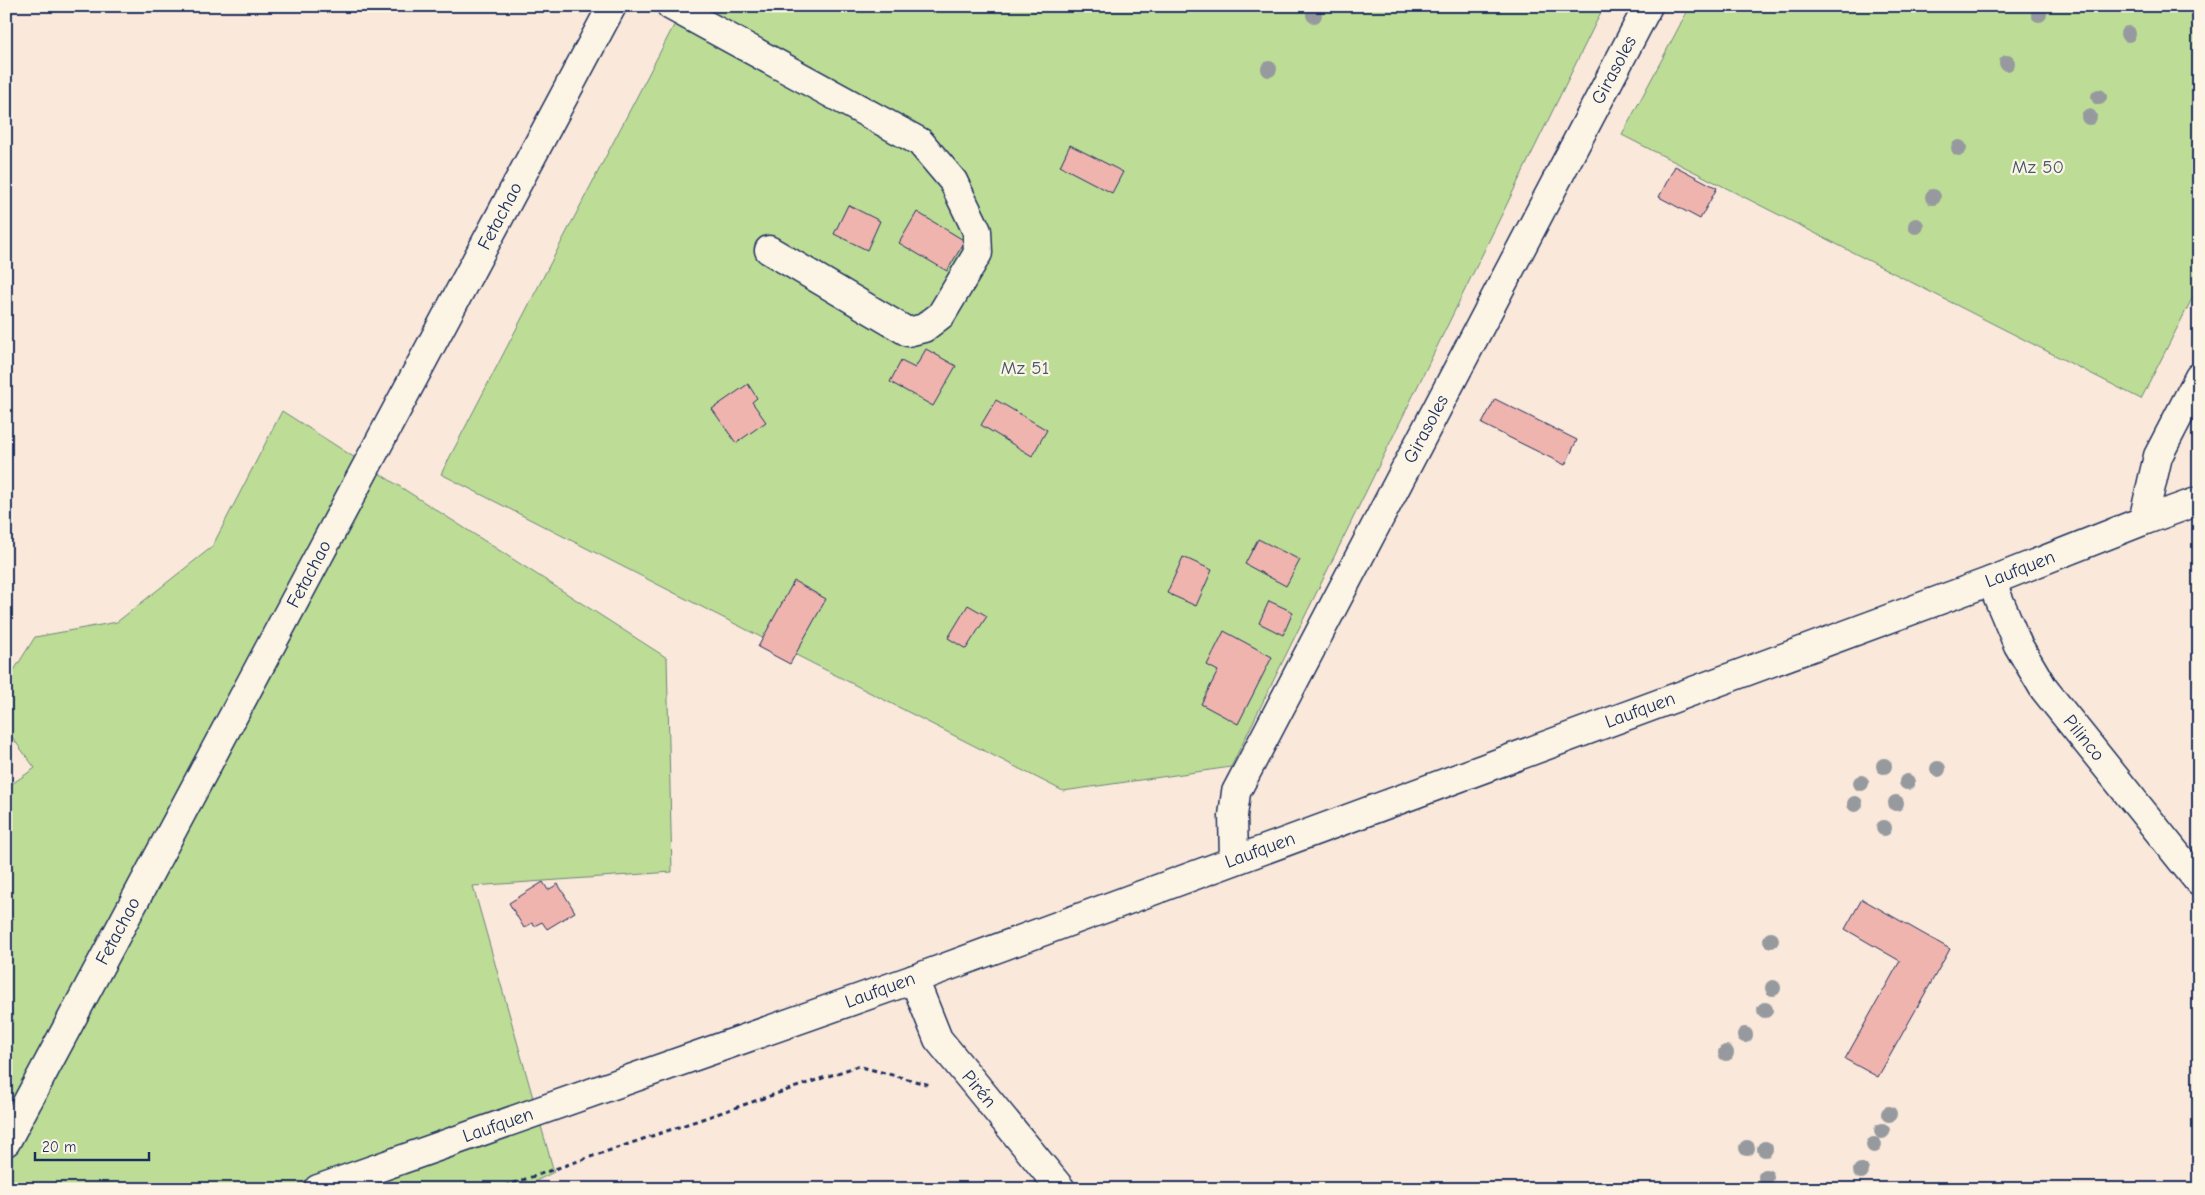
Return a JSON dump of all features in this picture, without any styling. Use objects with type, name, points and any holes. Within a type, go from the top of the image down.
[{"type":"street","name":"Fetachao","points":[[6,1142],[612,6]]},
{"type":"street","points":[[671,6],[920,142],[953,182],[977,231],[978,253],[941,315],[924,328],[908,332],[769,250]]},
{"type":"street","name":"Girasoles","points":[[1234,859],[1233,816],[1236,792],[1240,783],[1648,6]]},
{"type":"street","points":[[2144,521],[2158,456],[2199,376]]},
{"type":"street","name":"Laufquen","points":[[318,1189],[914,979],[1234,859],[1991,581],[2199,501]]},
{"type":"street","name":"Pilinco","points":[[1991,581],[2018,645],[2044,689],[2199,882]]},
{"type":"street","name":"Pirén","points":[[914,979],[938,1039],[1061,1189]]},
{"type":"path","points":[[496,1189],[858,1066],[933,1085]]},
{"type":"green space","name":"Mz 51","points":[[684,6],[1604,6],[1231,767],[1063,791],[441,474]]},
{"type":"green space","name":"Mz 50","points":[[1690,6],[2199,6],[2199,285],[2141,399],[1622,135]]},
{"type":"green space","points":[[282,411],[667,658],[672,872],[473,886],[554,1172],[520,1189],[6,1189],[6,788],[35,768],[6,729],[6,683],[35,637],[117,622],[212,547]]},
{"type":"building","points":[[1070,145],[1123,172],[1112,193],[1060,166]]},
{"type":"building","points":[[1675,166],[1717,188],[1700,219],[1659,197]]},
{"type":"building","points":[[848,205],[880,221],[867,250],[834,234]]},
{"type":"building","points":[[917,212],[965,241],[947,271],[899,243]]},
{"type":"building","points":[[926,349],[956,366],[933,406],[890,382],[901,361],[915,368]]},
{"type":"building","points":[[748,384],[757,398],[752,402],[766,422],[736,443],[712,409]]},
{"type":"building","points":[[1495,399],[1577,440],[1565,465],[1482,424]]},
{"type":"building","points":[[996,400],[1047,430],[1032,456],[981,425]]},
{"type":"building","points":[[1258,539],[1300,560],[1286,586],[1245,564]]},
{"type":"building","points":[[1183,557],[1212,570],[1196,606],[1167,593]]},
{"type":"building","points":[[794,581],[826,599],[790,664],[758,647]]},
{"type":"building","points":[[1269,601],[1293,612],[1283,635],[1259,623]]},
{"type":"building","points":[[968,605],[987,616],[966,649],[948,638]]},
{"type":"building","points":[[1224,631],[1272,657],[1238,724],[1201,704],[1218,671],[1207,665]]},
{"type":"building","points":[[543,882],[548,890],[558,884],[575,912],[547,929],[542,922],[534,926],[532,923],[524,928],[509,903]]},
{"type":"building","points":[[1862,899],[1950,949],[1878,1077],[1845,1059],[1900,961],[1845,929]]}]
